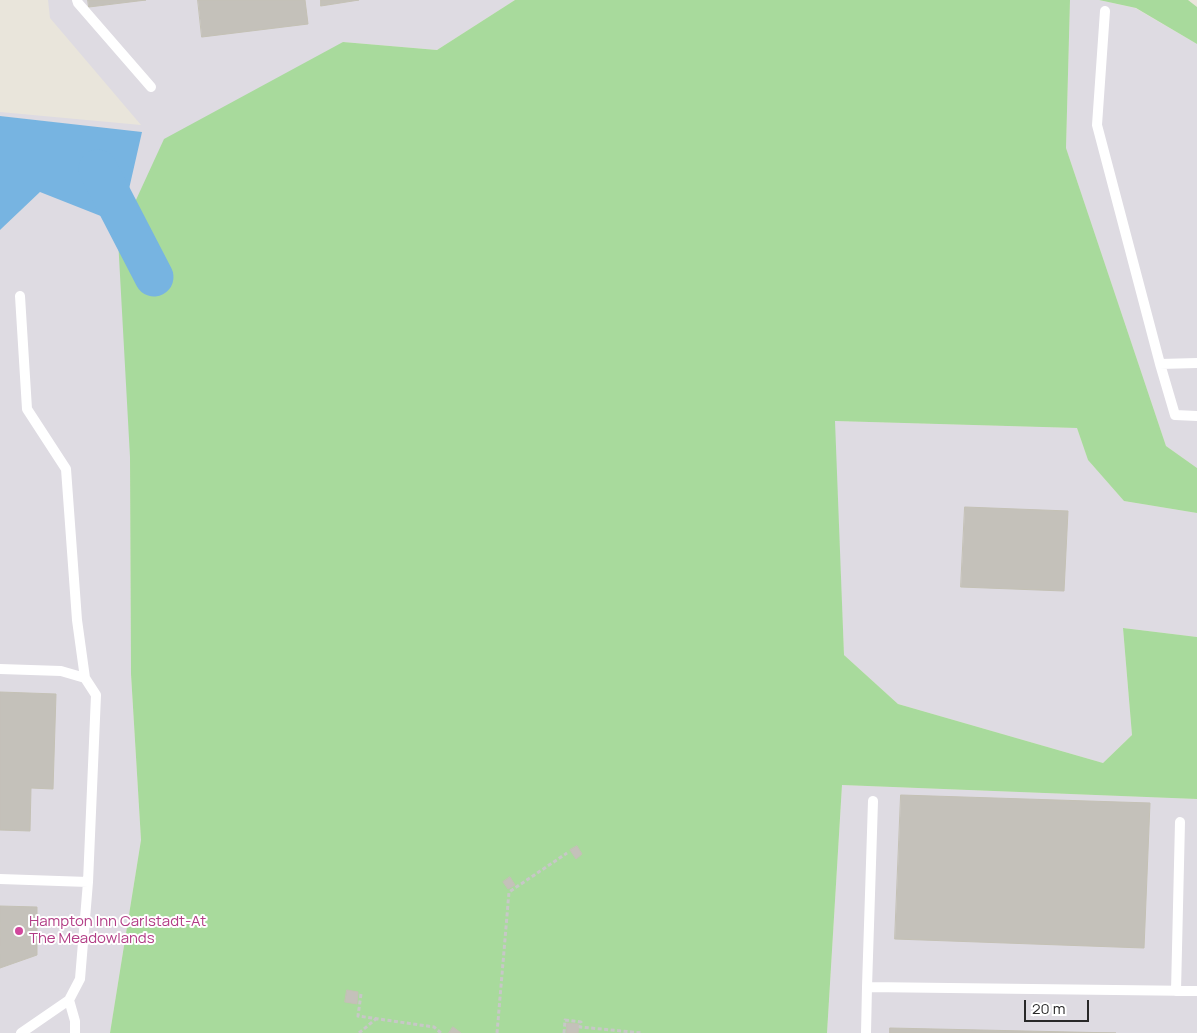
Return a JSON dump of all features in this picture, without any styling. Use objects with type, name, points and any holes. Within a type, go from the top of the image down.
[{"type":"lane","points":[[77,0],[78,4],[151,87]]},
{"type":"lane","points":[[1105,12],[1097,125],[1160,364],[1176,415],[1197,416]]},
{"type":"lane","points":[[20,296],[27,409],[66,469],[77,620],[85,678],[96,695],[88,882],[80,979],[69,1000],[21,1033]]},
{"type":"lane","points":[[1160,364],[1197,363]]},
{"type":"lane","points":[[0,669],[61,671],[85,678]]},
{"type":"lane","points":[[866,1033],[873,801]]},
{"type":"lane","points":[[1176,991],[1180,822]]},
{"type":"lane","points":[[0,879],[88,882]]},
{"type":"lane","points":[[867,987],[1197,992]]},
{"type":"lane","points":[[69,1000],[75,1021],[75,1033]]},
{"type":"path","points":[[497,1033],[509,892],[567,853]]},
{"type":"path","points":[[360,994],[358,1016],[434,1027],[441,1033]]},
{"type":"path","points":[[360,1033],[377,1018]]},
{"type":"path","points":[[564,1033],[565,1020],[581,1022],[580,1027],[644,1033]]},
{"type":"shaded area","points":[[48,0],[515,0],[437,50],[343,42],[130,457],[131,674],[141,840],[110,1033],[0,1033],[0,230],[40,192],[142,133],[0,116],[0,112],[141,125],[50,18]]},
{"type":"shaded area","points":[[1070,0],[1099,0],[1135,8],[1197,44],[1197,468],[1166,446],[1066,148]]},
{"type":"shaded area","points":[[834,421],[1077,428],[1088,460],[1124,501],[1197,513],[1197,637],[1123,628],[1132,735],[1103,763],[898,704],[844,655]]},
{"type":"shaded area","points":[[842,785],[1197,799],[1197,1033],[827,1033]]},
{"type":"green space","points":[[515,0],[1070,0],[1066,148],[1166,446],[1197,468],[1197,513],[1124,501],[1088,460],[1077,428],[835,421],[844,655],[898,704],[1103,763],[1132,735],[1123,628],[1197,637],[1197,799],[842,785],[827,1033],[110,1033],[141,840],[131,674],[130,457],[118,239],[164,139],[343,42],[437,50]]},
{"type":"green space","points":[[1099,0],[1188,0],[1197,7],[1197,44],[1136,8]]},
{"type":"water","points":[[0,116],[142,132],[121,224],[40,192],[0,230]]},
{"type":"building","points":[[88,0],[146,0],[89,7]]},
{"type":"building","points":[[198,0],[305,0],[308,24],[202,37]]},
{"type":"building","points":[[321,0],[359,0],[321,6]]},
{"type":"building","points":[[965,507],[1068,511],[1064,591],[961,587]]},
{"type":"building","points":[[0,692],[56,694],[53,789],[31,788],[30,831],[0,830]]},
{"type":"building","points":[[901,795],[1150,803],[1144,948],[895,939]]},
{"type":"building","points":[[577,846],[582,854],[576,859],[570,850]]},
{"type":"building","points":[[510,877],[515,885],[508,889],[503,882]]},
{"type":"building","name":"Hampton Inn Carlstadt-At The Meadowlands","points":[[0,906],[37,907],[37,955],[0,968]]},
{"type":"building","points":[[347,990],[358,992],[357,1004],[345,1002]]},
{"type":"building","points":[[567,1023],[579,1024],[578,1033],[567,1033]]},
{"type":"building","points":[[453,1027],[461,1033],[449,1033]]},
{"type":"building","points":[[890,1028],[1116,1033],[890,1033]]},
{"type":"waterway","points":[[98,169],[154,277]]},
{"type":"place","name":"Hampton Inn Carlstadt-At The Meadowlands","points":[[19,931]]}]
